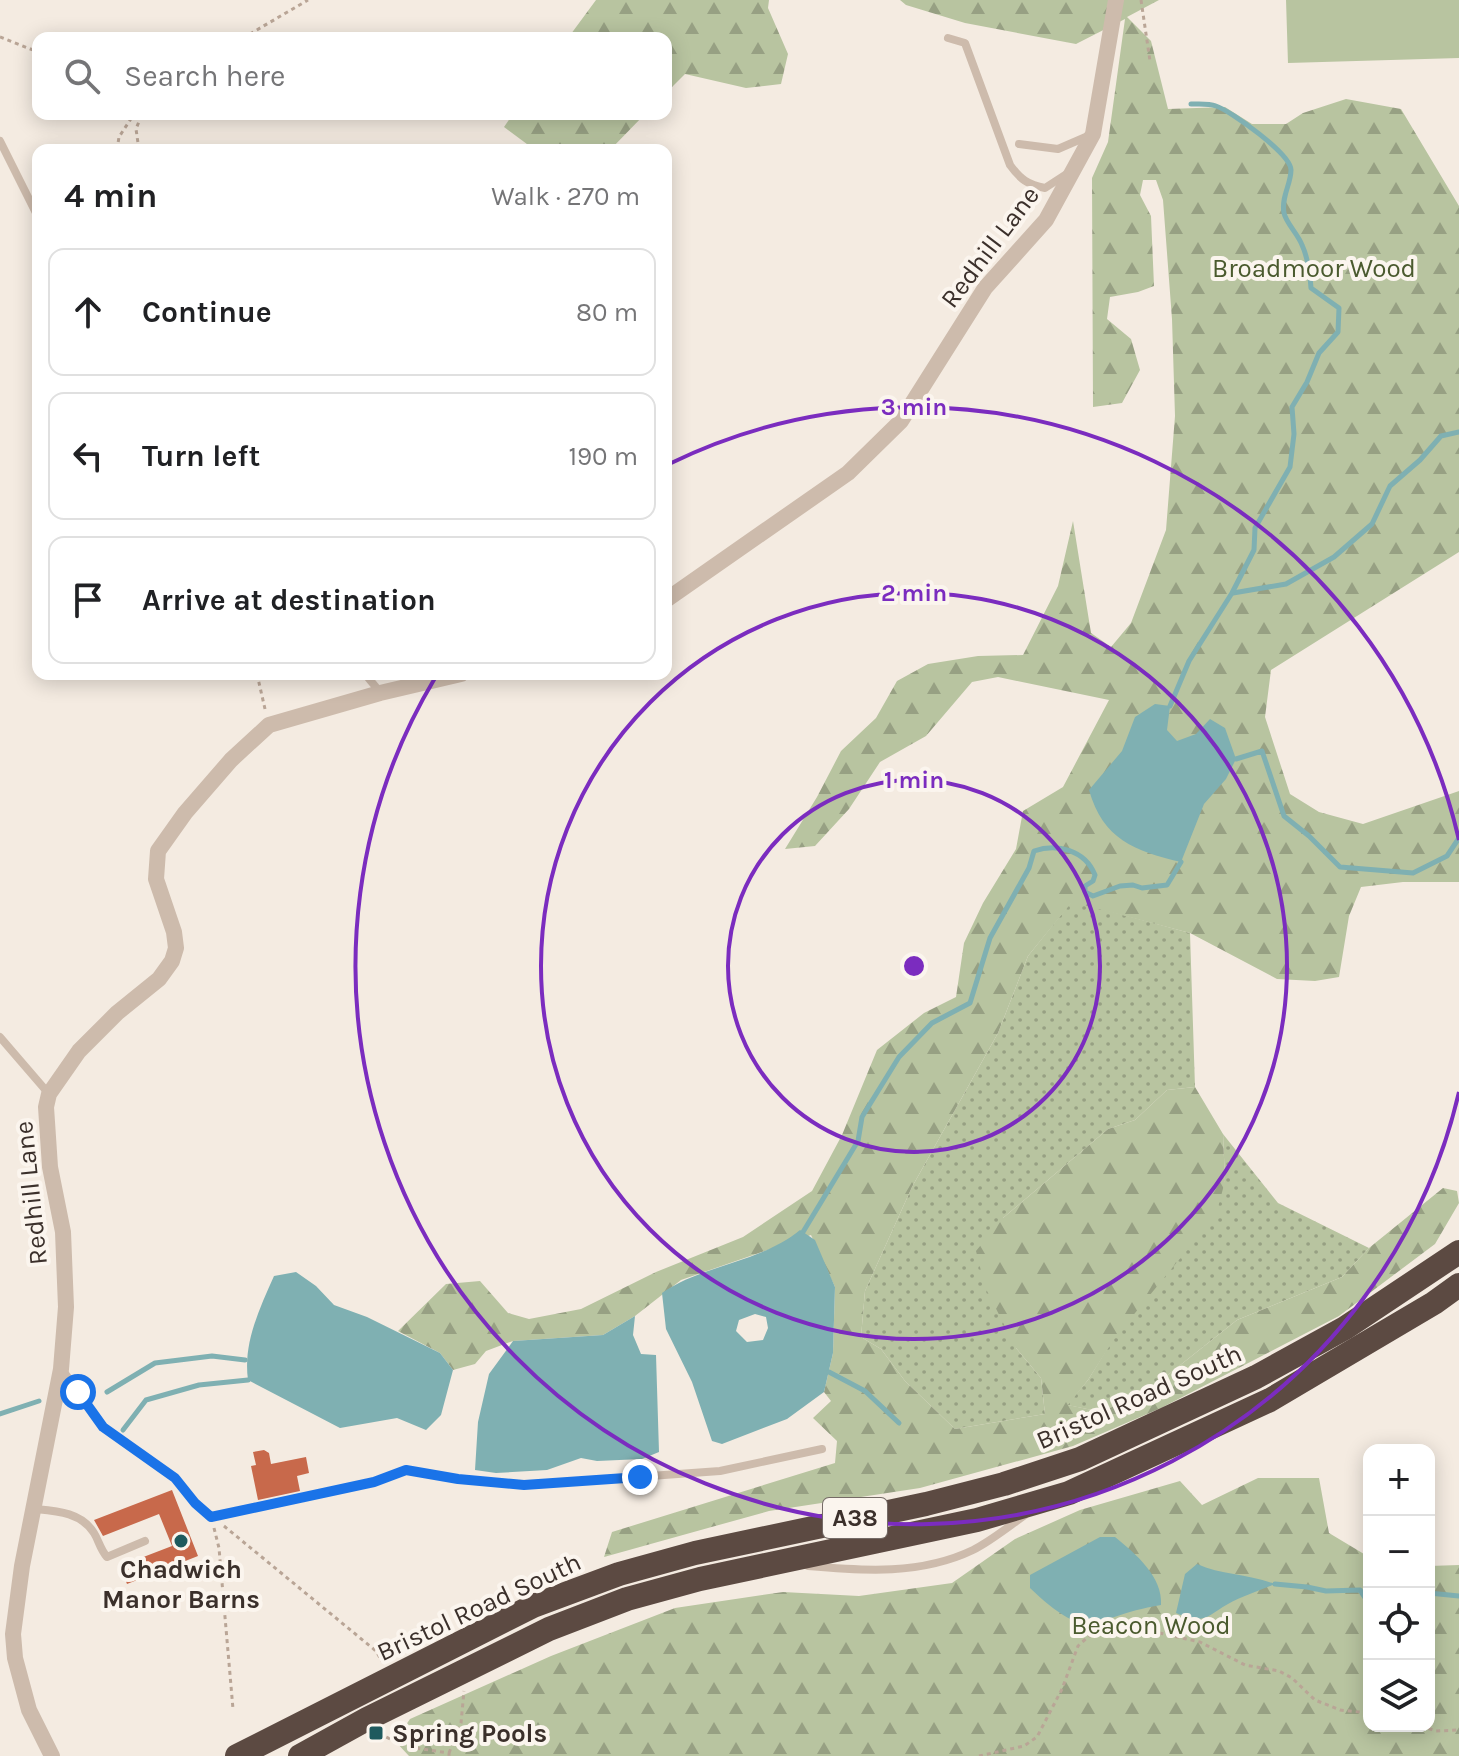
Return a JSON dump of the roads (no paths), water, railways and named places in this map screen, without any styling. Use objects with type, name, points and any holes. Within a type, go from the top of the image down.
[{"type":"highway","name":"Bristol Road South","points":[[237,1756],[533,1606],[619,1574],[695,1553],[926,1504],[1004,1484],[1080,1459],[1256,1377],[1345,1328],[1450,1259]]},
{"type":"highway","name":"Bristol Road South","points":[[300,1756],[367,1719],[549,1629],[627,1599],[700,1579],[977,1520],[1045,1501],[1270,1400],[1459,1285]]},
{"type":"street","name":"Redhill Lane","points":[[672,596],[848,473],[901,421],[985,288],[1046,220],[1093,134],[1116,0]]},
{"type":"street","name":"Redhill Lane","points":[[52,1756],[29,1710],[15,1658],[13,1634],[33,1509],[61,1369],[66,1307],[63,1232],[50,1167],[46,1107],[49,1094],[79,1051],[117,1013],[159,979],[172,961],[176,948],[174,932],[156,879],[158,851],[185,813],[231,760],[269,725],[435,680]]},
{"type":"lane","points":[[948,38],[965,43],[1010,165],[1017,175],[1025,182],[1045,188],[1075,167]]},
{"type":"lane","points":[[1019,144],[1058,149],[1093,134]]},
{"type":"lane","points":[[0,141],[32,205]]},
{"type":"lane","points":[[370,680],[380,693]]},
{"type":"lane","points":[[0,1037],[49,1094]]},
{"type":"lane","points":[[1450,1259],[1459,1240]]},
{"type":"lane","points":[[61,1369],[103,1427],[175,1478],[211,1517],[374,1482],[406,1470],[524,1485],[720,1471],[822,1449]]},
{"type":"lane","points":[[774,1563],[887,1571],[939,1562],[976,1548],[1045,1501]]},
{"type":"lane","points":[[33,1509],[63,1512],[77,1517],[93,1531],[101,1551],[107,1557],[145,1541]]},
{"type":"water","points":[[1155,704],[1170,706],[1167,730],[1177,741],[1196,734],[1210,719],[1225,728],[1236,759],[1226,779],[1204,804],[1181,862],[1149,853],[1123,840],[1103,820],[1089,790],[1122,751],[1135,717]]},
{"type":"water","points":[[800,1230],[815,1240],[835,1287],[833,1353],[824,1392],[787,1419],[722,1444],[712,1441],[692,1382],[666,1329],[662,1293],[678,1283],[784,1241]],"holes":[[[755,1314],[766,1317],[768,1328],[763,1340],[747,1342],[736,1331],[739,1320]]]},
{"type":"water","points":[[296,1272],[316,1286],[334,1305],[367,1317],[440,1353],[453,1370],[441,1415],[426,1430],[397,1418],[340,1428],[248,1380],[250,1340],[274,1276]]},
{"type":"water","points":[[635,1316],[633,1335],[641,1354],[656,1355],[659,1452],[642,1459],[597,1461],[581,1458],[547,1470],[496,1473],[475,1470],[478,1422],[489,1374],[513,1341],[603,1335]]},
{"type":"water","points":[[1100,1537],[1115,1537],[1139,1559],[1158,1585],[1161,1605],[1092,1623],[1080,1622],[1067,1617],[1030,1588],[1030,1575]]},
{"type":"water","points":[[1197,1564],[1275,1584],[1233,1601],[1204,1618],[1186,1617],[1176,1613],[1185,1574]]},
{"type":"waterway","points":[[1170,706],[1189,661],[1232,593],[1254,550],[1255,528],[1290,467],[1294,434],[1292,407],[1319,353],[1338,332],[1339,308],[1311,288],[1304,250],[1285,217],[1283,207],[1291,170],[1288,163],[1271,144],[1234,116],[1213,105],[1191,104]]},
{"type":"waterway","points":[[1233,593],[1286,584],[1334,557],[1372,524],[1390,486],[1420,460],[1441,436],[1459,432]]},
{"type":"waterway","points":[[1236,759],[1262,751],[1284,816],[1340,867],[1413,873],[1447,856],[1459,838]]},
{"type":"waterway","points":[[803,1232],[858,1141],[862,1117],[899,1057],[932,1023],[970,1003],[990,938],[1029,868],[1034,851],[1061,848],[1077,854],[1095,875],[1093,881],[1085,886],[1085,892],[1093,896],[1120,886],[1142,888],[1167,885],[1181,862]]},
{"type":"waterway","points":[[107,1392],[155,1363],[212,1356],[245,1360]]},
{"type":"waterway","points":[[829,1372],[865,1391],[899,1423]]},
{"type":"waterway","points":[[123,1430],[146,1400],[199,1385],[248,1380]]},
{"type":"waterway","points":[[0,1414],[39,1401]]},
{"type":"waterway","points":[[1275,1584],[1326,1591],[1360,1590],[1363,1594]]},
{"type":"waterway","points":[[1435,1594],[1459,1596]]},
{"type":"place","name":"Chadwich Manor Barns","points":[[181,1541]]},
{"type":"place","name":"Spring Pools","points":[[376,1733]]},
{"type":"park label","name":"Broadmoor Wood","points":[[1314,268]]},
{"type":"park label","name":"Beacon Wood","points":[[1151,1625]]}]
